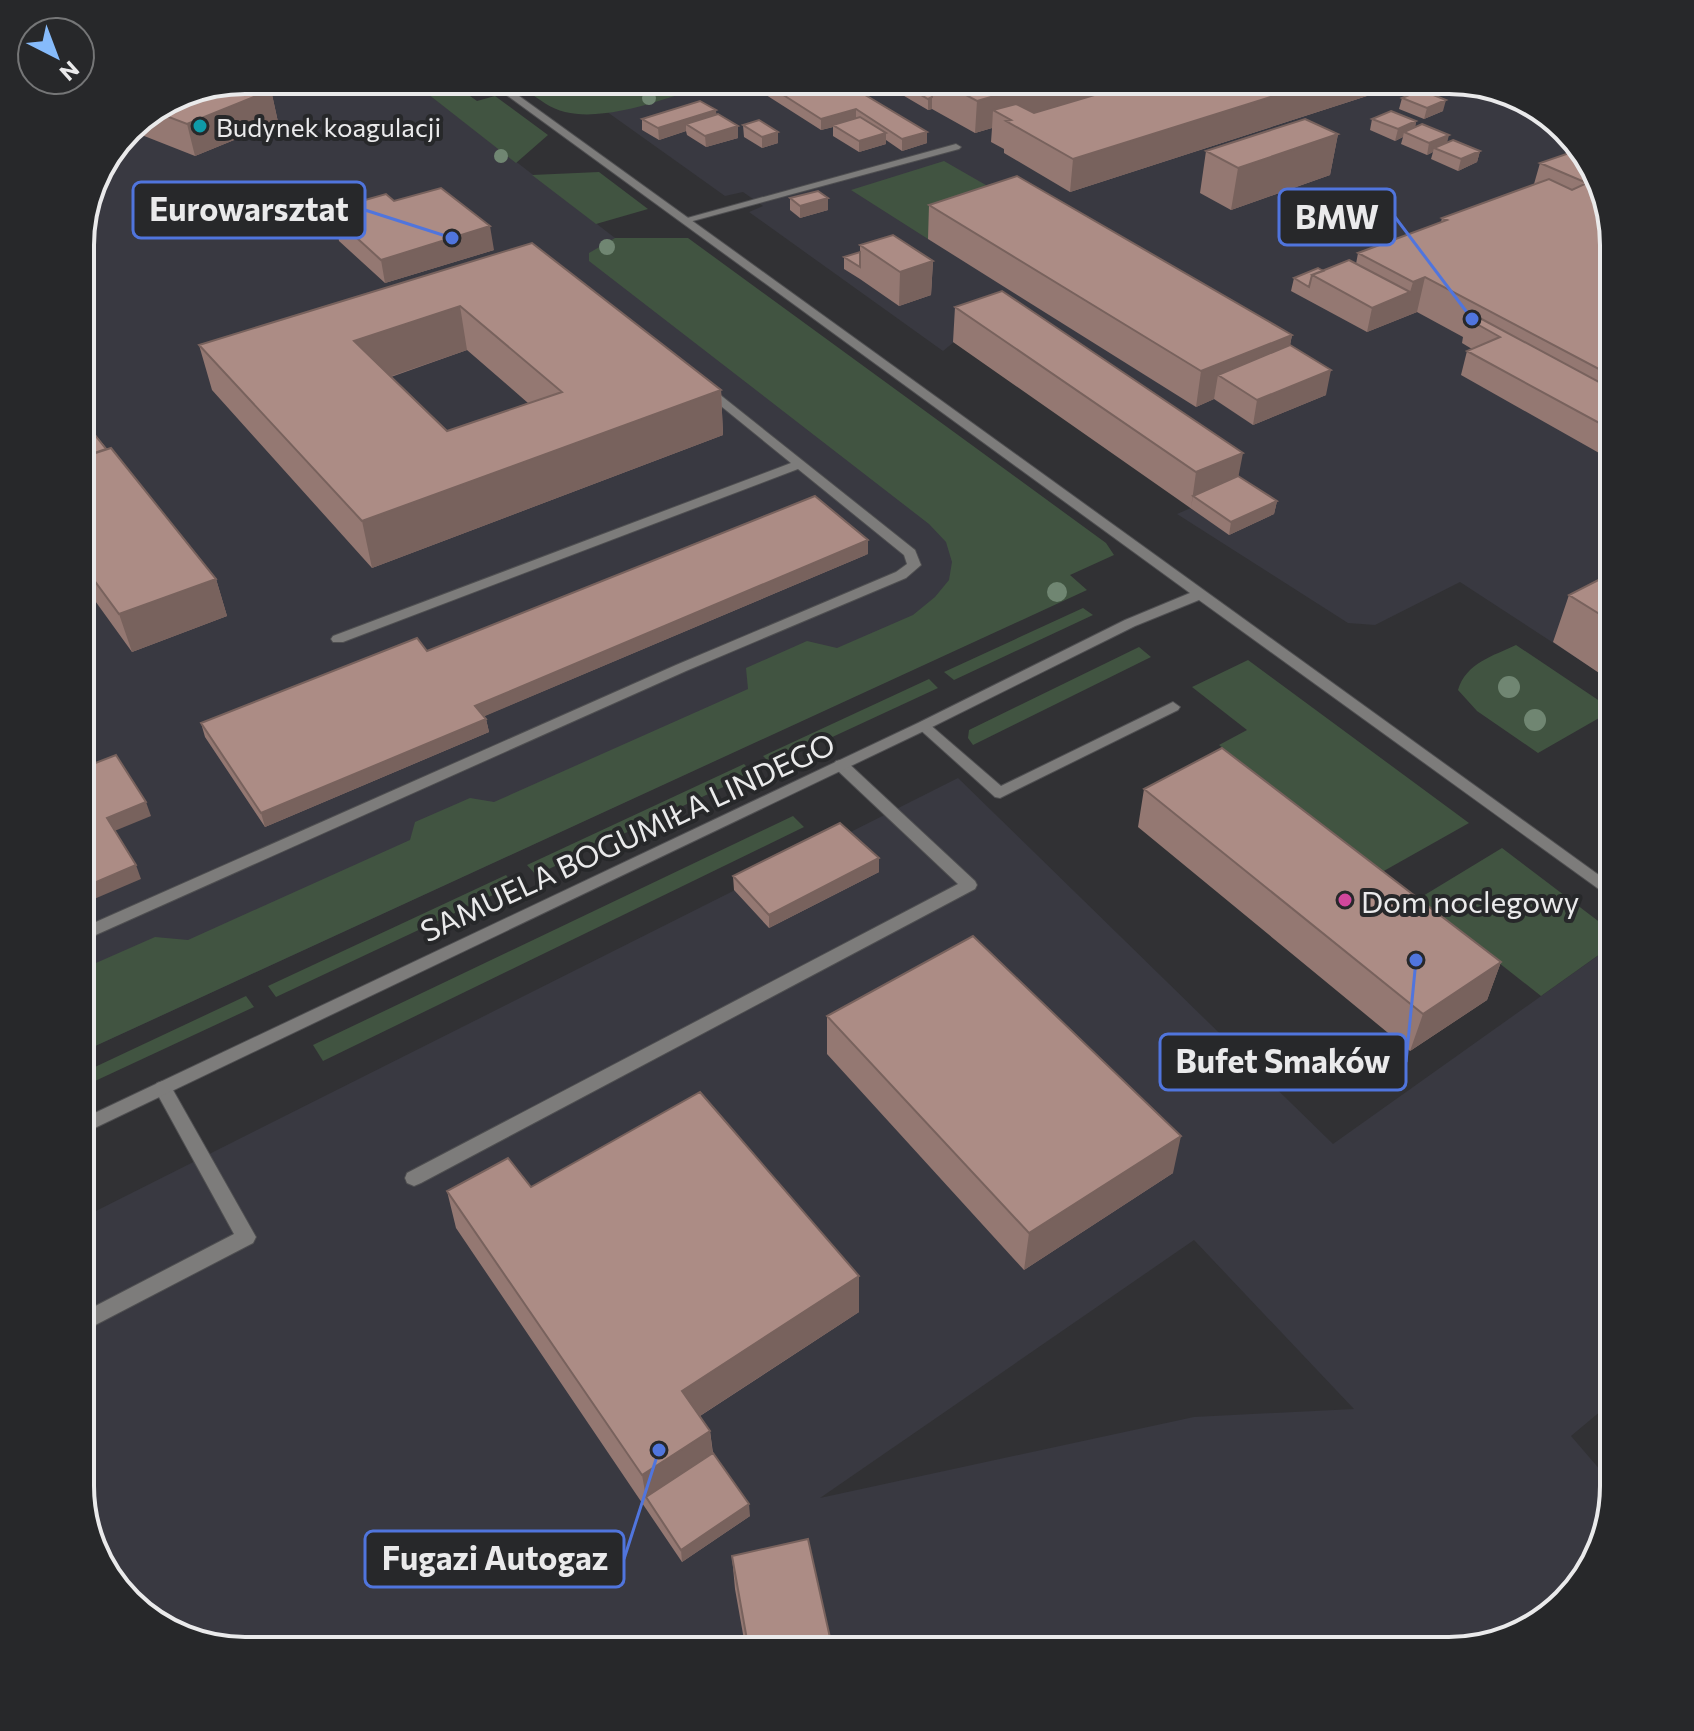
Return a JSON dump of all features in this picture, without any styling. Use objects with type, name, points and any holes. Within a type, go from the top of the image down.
[{"type":"street","points":[[510,94],[1600,884]]},
{"type":"street","points":[[685,220],[956,147]]},
{"type":"street","points":[[94,930],[681,668],[901,575],[914,565],[910,553],[690,374]]},
{"type":"street","points":[[338,639],[799,464]]},
{"type":"street","name":"SAMUELA BOGUMIŁA LINDEGO","points":[[94,1121],[923,726],[1130,623],[1198,595]]},
{"type":"street","points":[[923,726],[1000,793],[1173,707]]},
{"type":"street","points":[[414,1178],[969,885],[841,765]]},
{"type":"street","points":[[94,1317],[246,1237],[163,1088]]},
{"type":"shaded area","points":[[245,94],[428,94],[1077,594],[94,1047],[94,235],[102,196],[119,161],[145,131],[187,105],[225,95]]},
{"type":"shaded area","points":[[582,94],[1459,94],[1507,105],[1533,119],[1563,145],[1575,161],[1589,187],[1599,225],[1600,671],[1460,582],[1375,625],[1348,623],[1177,514],[1235,489],[954,342],[943,351],[749,212],[763,206],[743,192],[725,196]]},
{"type":"shaded area","points":[[958,778],[1333,1144],[1600,954],[1600,1412],[1571,1436],[1600,1470],[1599,1506],[1584,1553],[1569,1578],[1533,1612],[1507,1626],[1469,1636],[225,1636],[187,1626],[169,1617],[138,1593],[114,1562],[99,1525],[94,1486],[94,1212]],"holes":[[[1194,1240],[1354,1409],[1194,1417],[820,1498]]]},
{"type":"green space","points":[[428,94],[467,94],[477,101],[495,96],[548,135],[516,163]]},
{"type":"green space","points":[[532,94],[680,94],[603,113],[560,111]]},
{"type":"green space","points":[[944,161],[1019,204],[928,239],[851,190]]},
{"type":"green space","points":[[599,172],[648,209],[596,224],[532,175]]},
{"type":"green space","points":[[615,238],[688,238],[1106,543],[1114,555],[1070,575],[1087,590],[94,1047],[94,964],[155,937],[188,940],[410,840],[415,822],[470,798],[494,802],[748,689],[746,668],[807,641],[837,648],[913,615],[935,597],[949,580],[952,562],[946,542],[929,524],[589,261],[589,253]]},
{"type":"green space","points":[[1083,608],[1093,615],[954,680],[944,672]]},
{"type":"green space","points":[[1516,645],[1600,701],[1600,717],[1538,753],[1477,711],[1458,690],[1467,673],[1490,657]]},
{"type":"green space","points":[[1139,647],[1151,657],[973,745],[968,738],[969,730]]},
{"type":"green space","points":[[1248,660],[1469,823],[1382,872],[1219,745],[1247,730],[1192,687]]},
{"type":"green space","points":[[929,679],[938,688],[772,765],[763,756]]},
{"type":"green space","points":[[744,764],[753,773],[536,875],[527,865]]},
{"type":"green space","points":[[793,816],[804,827],[323,1061],[313,1045]]},
{"type":"green space","points":[[1502,848],[1600,922],[1600,954],[1541,996],[1418,899]]},
{"type":"green space","points":[[506,875],[514,885],[276,997],[268,986]]},
{"type":"green space","points":[[246,996],[254,1007],[94,1081],[94,1067]]},
{"type":"building","points":[[261,94],[187,124],[166,116],[206,99]]},
{"type":"building","points":[[782,94],[863,94],[927,132],[902,139],[856,109],[821,119]]},
{"type":"building","points":[[964,94],[1001,94],[977,101]]},
{"type":"building","points":[[1098,94],[1280,94],[1073,159],[1006,121],[1011,120],[993,110],[1016,104],[1034,113]]},
{"type":"building","points":[[1412,94],[1431,94],[1446,100],[1427,108],[1402,98]]},
{"type":"building","points":[[700,101],[716,110],[658,128],[642,119]]},
{"type":"building","points":[[1391,111],[1416,121],[1398,129],[1372,119]]},
{"type":"building","points":[[718,114],[738,126],[705,136],[686,124]]},
{"type":"building","points":[[860,117],[886,133],[859,141],[833,125]]},
{"type":"building","points":[[1305,119],[1338,134],[1238,168],[1206,151]]},
{"type":"building","points":[[759,120],[778,132],[762,137],[743,125]]},
{"type":"building","points":[[1422,124],[1449,135],[1429,143],[1404,132]]},
{"type":"building","points":[[1453,140],[1480,151],[1461,159],[1434,148]]},
{"type":"building","points":[[1569,153],[1587,183],[1540,163]]},
{"type":"building","points":[[1017,176],[1292,335],[1201,371],[929,205]]},
{"type":"building","points":[[1549,179],[1572,190],[1587,183],[1599,225],[1600,370],[1425,277],[1413,282],[1358,253]]},
{"type":"building","points":[[441,188],[490,226],[381,260],[335,218],[360,211],[351,204],[386,194],[394,201]]},
{"type":"building","points":[[818,191],[828,198],[800,206],[790,198]]},
{"type":"building","points":[[893,235],[933,261],[900,272],[860,245]]},
{"type":"building","points":[[532,243],[721,390],[362,521],[199,345]],"holes":[[[460,306],[562,392],[447,431],[354,341]]]},
{"type":"building","points":[[860,252],[860,267],[844,257]]},
{"type":"building","points":[[1349,260],[1410,292],[1372,308],[1312,275]]},
{"type":"building","points":[[1318,268],[1323,271],[1312,275],[1309,287],[1294,278]]},
{"type":"building","points":[[1002,291],[1243,453],[1196,472],[955,307]]},
{"type":"building","points":[[1476,316],[1600,382],[1600,423],[1467,351],[1500,337],[1468,319]]},
{"type":"building","points":[[1290,345],[1331,370],[1257,400],[1218,375]]},
{"type":"building","points":[[94,434],[106,449],[94,453]]},
{"type":"building","points":[[111,448],[216,579],[119,614],[94,580],[94,453]]},
{"type":"building","points":[[1238,476],[1277,501],[1231,522],[1193,496]]},
{"type":"building","points":[[815,496],[868,540],[475,706],[486,719],[261,813],[201,723],[417,638],[427,651]]},
{"type":"building","points":[[1600,579],[1600,614],[1569,595]]},
{"type":"building","points":[[1222,748],[1501,962],[1423,1014],[1144,789]]},
{"type":"building","points":[[116,755],[146,802],[107,818],[136,865],[94,883],[94,764]]},
{"type":"building","points":[[840,823],[879,858],[769,915],[733,876]]},
{"type":"building","points":[[973,936],[1181,1136],[1029,1233],[827,1016]]},
{"type":"building","points":[[700,1092],[859,1276],[682,1391],[710,1431],[642,1475],[447,1191],[508,1158],[531,1187]]},
{"type":"building","points":[[713,1453],[749,1504],[681,1550],[646,1497]]},
{"type":"building","points":[[808,1539],[830,1637],[746,1637],[732,1556]]},
{"type":"place","name":"Budynek koagulacji","points":[[200,126]]},
{"type":"place","name":"Eurowarsztat","points":[[452,238]]},
{"type":"place","name":"BMW","points":[[1472,319]]},
{"type":"place","name":"Dom noclegowy","points":[[1345,900]]},
{"type":"place","name":"Bufet Smaków","points":[[1416,960]]},
{"type":"place","name":"Fugazi Autogaz","points":[[659,1450]]}]
